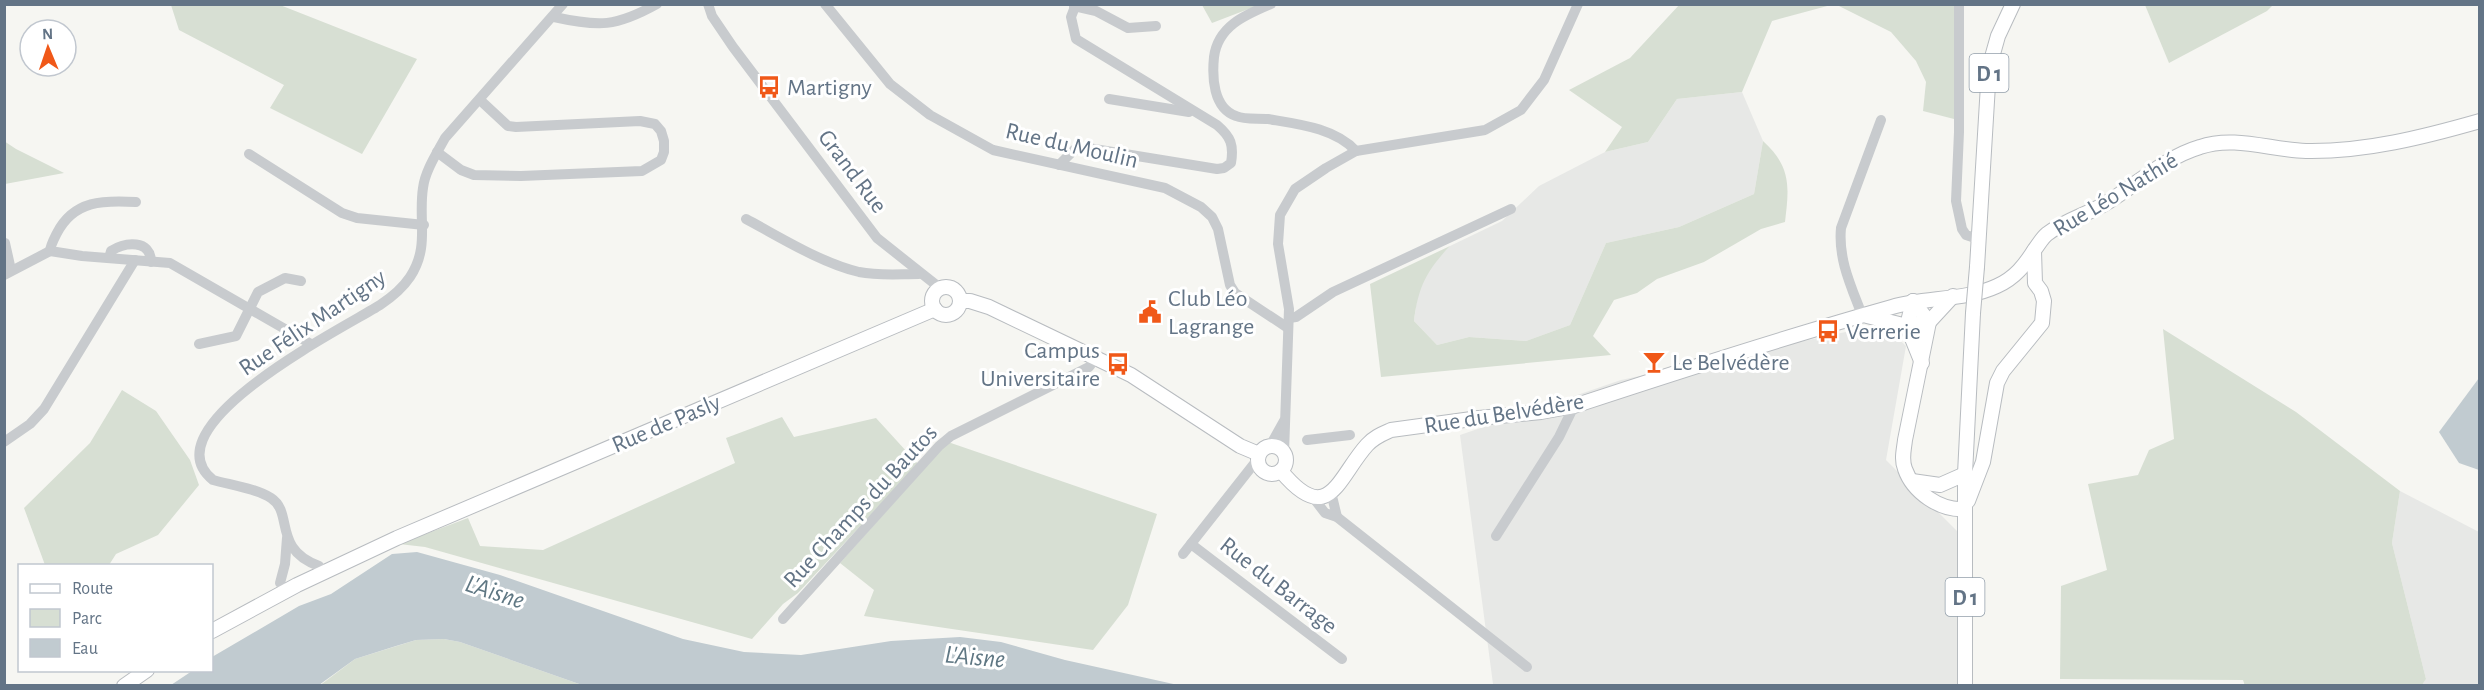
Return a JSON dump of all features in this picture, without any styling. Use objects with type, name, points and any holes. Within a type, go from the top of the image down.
[{"type":"main road","name":"D 1","points":[[1965,686],[1965,474],[1989,68],[1998,36],[2013,4]]},
{"type":"main road","name":"Rue Léo Nathié","points":[[1965,509],[1983,462],[1997,383],[2003,371],[2042,323],[2044,302],[2041,291],[2035,283],[2034,251],[2046,235],[2106,204],[2181,154],[2200,146],[2217,143],[2244,143],[2306,151],[2365,147],[2480,122]]},
{"type":"main road","points":[[2034,251],[2013,277],[2035,283]]},
{"type":"main road","name":"Rue du Belvédère","points":[[1331,492],[1341,483],[1368,443],[1391,430],[1574,406],[1862,315],[1913,301],[1977,292],[1995,287],[2013,277]]},
{"type":"main road","points":[[940,288],[954,289],[960,301],[956,310],[948,314],[935,309],[932,300],[940,288]]},
{"type":"main road","points":[[1953,296],[1929,322],[1903,458],[1905,470],[1923,494],[1946,507],[1965,509]]},
{"type":"main road","points":[[960,301],[970,301],[989,308],[1131,375],[1240,446],[1262,453],[1278,447],[1284,453],[1286,465],[1276,474],[1266,473],[1258,465],[1262,453]]},
{"type":"main road","points":[[1913,301],[1929,322]]},
{"type":"main road","points":[[1913,301],[1907,326],[1922,363]]},
{"type":"main road","name":"Rue de Pasly","points":[[213,628],[297,585],[397,538],[935,309]]},
{"type":"main road","points":[[1862,315],[1907,326],[1929,322]]},
{"type":"main road","points":[[1281,471],[1303,494],[1320,496],[1331,492]]},
{"type":"main road","points":[[1912,481],[1940,485],[1965,474]]},
{"type":"main road","name":"Rue de Pasly","points":[[213,628],[237,608],[280,583],[348,553],[397,538]]},
{"type":"main road","points":[[124,686],[144,672]]},
{"type":"street","name":"Rue Félix Martigny","points":[[319,566],[307,561],[294,550],[287,537],[280,510],[272,499],[213,480],[207,474],[202,465],[203,440],[211,424],[223,410],[295,354],[399,292],[418,260],[424,225],[423,188],[437,152],[445,138],[563,4]]},
{"type":"street","points":[[554,16],[580,23],[611,24],[630,19],[657,4]]},
{"type":"street","name":"Grand Rue","points":[[708,4],[712,16],[733,47],[877,238],[919,274],[940,288]]},
{"type":"street","name":"Rue du Moulin","points":[[825,4],[890,84],[930,114],[993,150],[1165,188],[1201,207],[1212,217],[1218,229],[1230,285],[1235,293],[1288,323]]},
{"type":"street","points":[[1271,4],[1244,15],[1221,33],[1215,48],[1212,76],[1218,101],[1235,116],[1322,130],[1347,141],[1356,151]]},
{"type":"street","points":[[1284,453],[1288,323],[1278,244],[1280,215],[1295,189],[1356,151],[1485,130],[1521,110],[1544,80],[1578,4]]},
{"type":"street","points":[[1959,4],[1959,132],[1956,201],[1962,229],[1966,235],[1978,238]]},
{"type":"street","points":[[1059,165],[1074,150],[1088,148],[1216,169],[1224,168],[1231,163],[1233,144],[1228,135],[1217,125],[1076,39],[1072,26],[1075,5],[1096,11],[1128,28],[1156,26]]},
{"type":"street","points":[[1109,99],[1197,113]]},
{"type":"street","points":[[437,152],[461,170],[474,175],[521,176],[642,171],[661,160],[664,152],[661,131],[655,124],[639,121],[516,128],[508,126],[480,100]]},
{"type":"street","points":[[1862,315],[1843,265],[1839,245],[1841,228],[1881,120]]},
{"type":"street","points":[[249,154],[342,213],[357,218],[424,225]]},
{"type":"street","points":[[50,251],[63,221],[83,205],[111,200],[136,202]]},
{"type":"street","points":[[1288,323],[1333,292],[1511,209]]},
{"type":"street","points":[[746,219],[798,246],[858,272],[881,275],[919,274]]},
{"type":"street","points":[[5,243],[8,273],[50,251],[170,263],[311,344]]},
{"type":"street","points":[[109,258],[111,251],[119,246],[135,243],[148,249],[151,253],[151,262]]},
{"type":"street","points":[[4,442],[30,424],[44,409],[135,260]]},
{"type":"street","points":[[199,345],[236,336],[258,292],[285,278],[301,281]]},
{"type":"street","name":"Rue Champs du Bautos","points":[[783,619],[939,446],[951,436],[1089,367],[1096,358]]},
{"type":"street","points":[[1496,536],[1559,437],[1574,406]]},
{"type":"street","points":[[1183,554],[1262,453],[1284,420]]},
{"type":"street","points":[[1307,440],[1350,435]]},
{"type":"street","points":[[1331,492],[1337,517]]},
{"type":"street","points":[[1312,496],[1325,513],[1337,517],[1527,666]]},
{"type":"street","name":"Rue Félix Martigny","points":[[280,583],[285,564],[287,537]]},
{"type":"street","name":"Rue du Barrage","points":[[1191,544],[1342,660]]},
{"type":"shaded area","points":[[1742,92],[1763,141],[1754,194],[1679,227],[1606,243],[1570,325],[1526,341],[1469,337],[1437,345],[1414,321],[1418,291],[1433,263],[1450,246],[1502,221],[1539,186],[1605,152],[1648,142],[1677,99]]},
{"type":"shaded area","points":[[1883,324],[1906,346],[1886,460],[1961,535],[1957,685],[1493,684],[1460,435],[1621,380]]},
{"type":"shaded area","points":[[2400,491],[2479,532],[2479,685],[2422,685],[2426,679],[2392,543]]},
{"type":"green space","points":[[1680,4],[1831,5],[1772,21],[1742,92],[1677,99],[1648,142],[1605,152],[1622,127],[1569,90],[1630,58]]},
{"type":"green space","points":[[171,5],[280,5],[417,59],[362,154],[270,108],[284,85],[179,30]]},
{"type":"green space","points":[[1202,5],[1259,5],[1212,23]]},
{"type":"green space","points":[[1837,5],[1955,5],[1954,119],[1923,111],[1926,82],[1916,61],[1891,32]]},
{"type":"green space","points":[[2145,5],[2273,5],[2267,11],[2169,63]]},
{"type":"green space","points":[[4,141],[16,149],[64,173],[5,184]]},
{"type":"green space","points":[[1763,141],[1784,169],[1787,188],[1785,222],[1761,229],[1704,262],[1657,279],[1637,293],[1614,300],[1593,336],[1611,355],[1381,377],[1370,284],[1450,246],[1424,280],[1414,321],[1437,345],[1469,337],[1526,341],[1570,325],[1606,243],[1679,227],[1754,194]]},
{"type":"green space","points":[[2163,329],[2296,412],[2400,491],[2392,543],[2426,679],[2422,685],[2245,686],[2243,680],[2060,679],[2061,586],[2107,570],[2088,484],[2138,475],[2149,450],[2174,439]]},
{"type":"green space","points":[[122,390],[156,411],[190,460],[199,485],[158,535],[116,554],[110,564],[45,564],[24,508],[90,443]]},
{"type":"green space","points":[[782,417],[794,437],[876,418],[918,464],[752,639],[425,547],[399,544],[468,518],[480,546],[543,550],[735,463],[726,438]]},
{"type":"green space","points":[[948,442],[1157,514],[1128,605],[1093,650],[864,616],[874,590],[840,563]]},
{"type":"green space","points":[[444,639],[460,642],[582,685],[319,686],[355,659],[416,640]]},
{"type":"water","points":[[2479,378],[2479,470],[2459,463],[2439,432]]},
{"type":"water","name":"L'Aisne","points":[[417,552],[500,575],[683,639],[744,652],[801,655],[891,641],[960,637],[1001,642],[1065,660],[1178,685],[582,685],[460,642],[444,639],[416,640],[355,659],[319,685],[171,685],[190,672],[213,672],[213,656],[299,606],[331,594],[392,554]]},
{"type":"place","name":"Martigny","points":[[769,87]]},
{"type":"place","name":"Club Léo Lagrange","points":[[1150,312]]},
{"type":"place","name":"Verrerie","points":[[1828,331]]},
{"type":"place","name":"Le Belvédère","points":[[1654,362]]},
{"type":"place","name":"Campus Universitaire","points":[[1118,364]]}]
